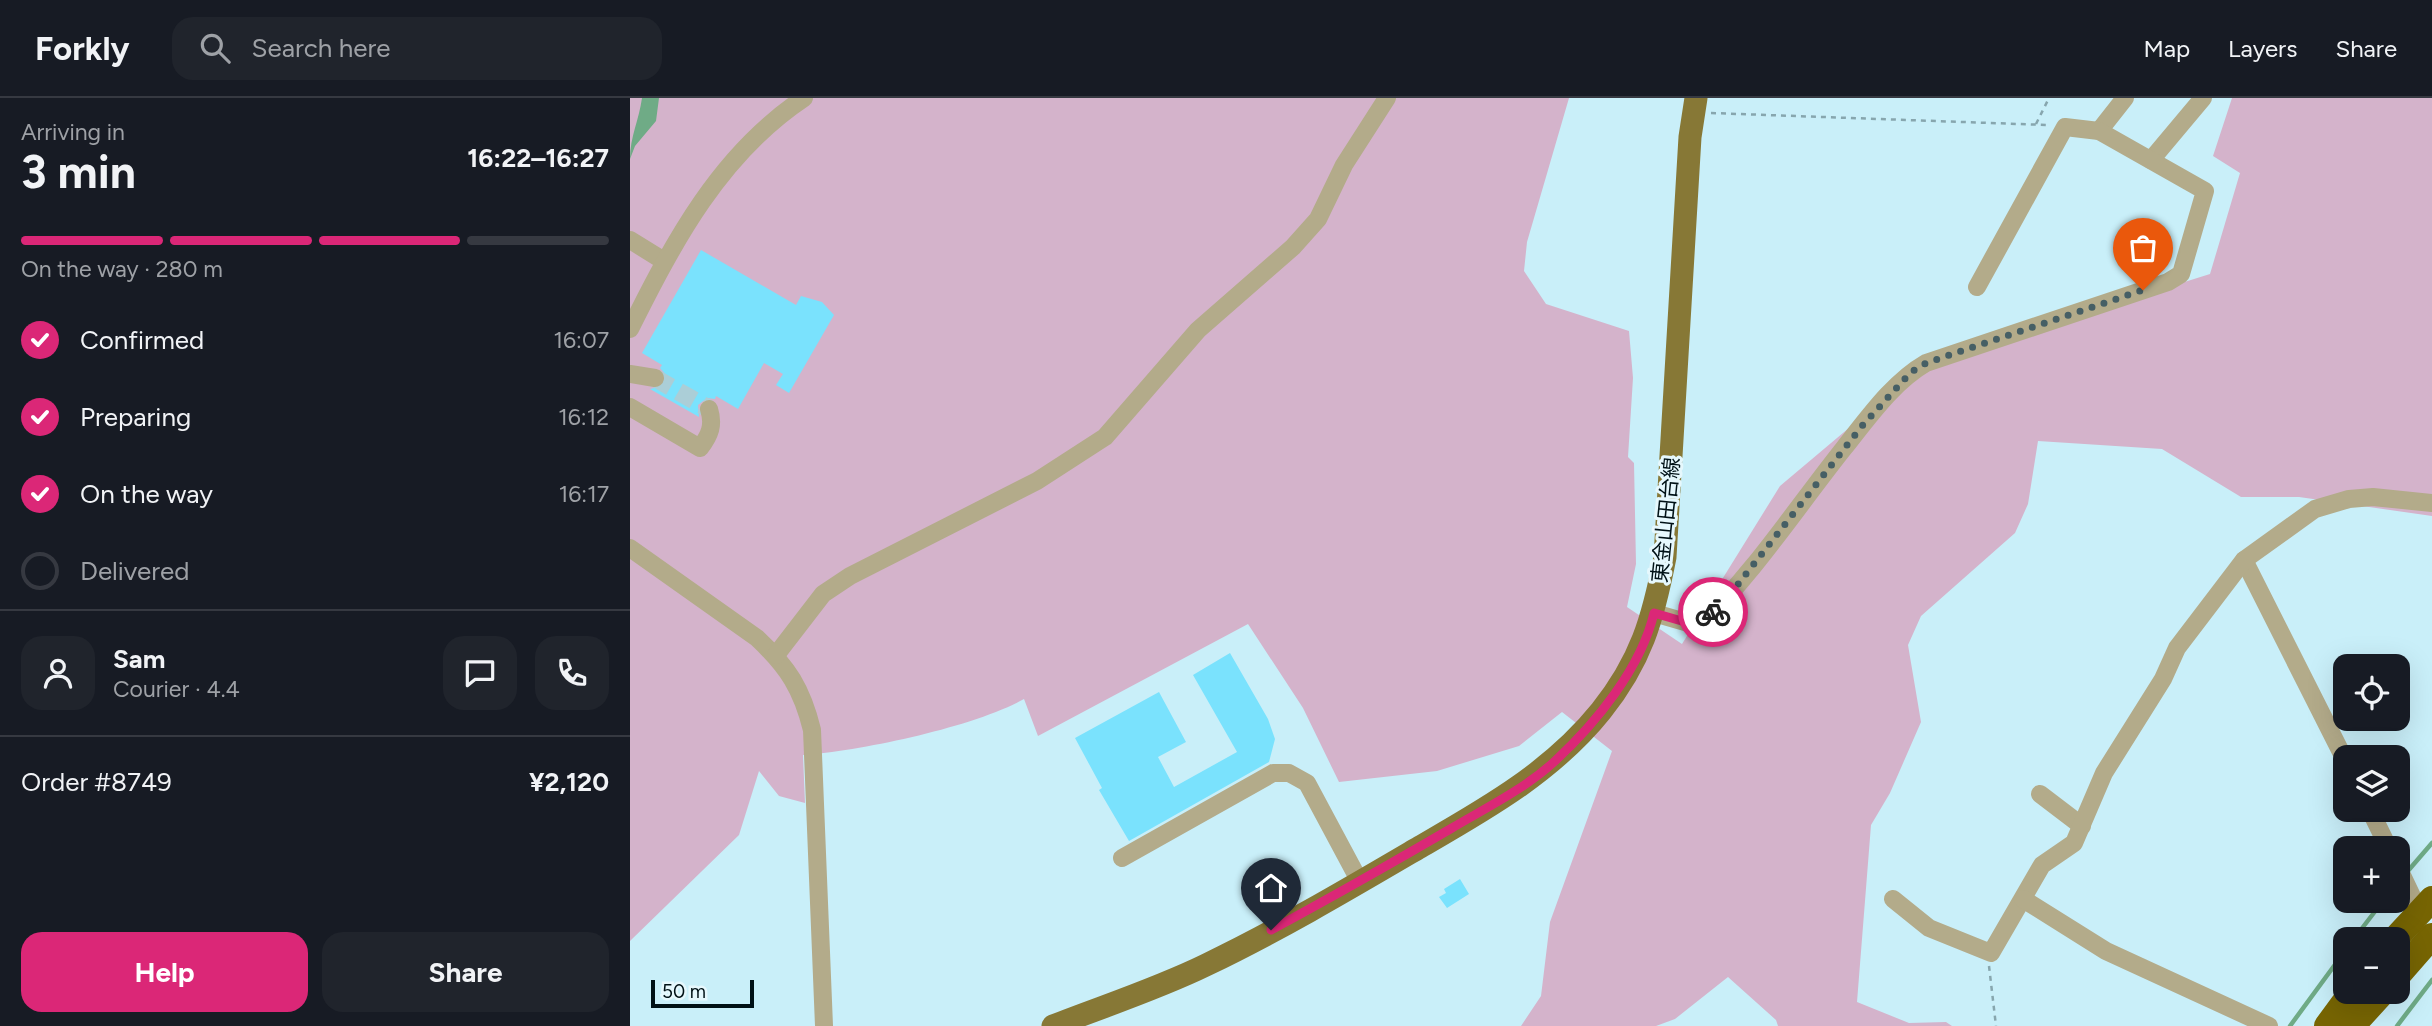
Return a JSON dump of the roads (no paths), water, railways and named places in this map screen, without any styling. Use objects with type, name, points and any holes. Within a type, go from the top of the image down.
[{"type":"highway","points":[[2405,927],[2426,905]]},
{"type":"highway","points":[[2410,961],[2432,936]]},
{"type":"highway","points":[[2327,1026],[2343,1004]]},
{"type":"highway","points":[[2352,1026],[2372,1004]]},
{"type":"highway","points":[[2360,1026],[2375,1004]]},
{"type":"main road","name":"東金山田台線","points":[[1053,1026],[1205,966],[1360,882],[1497,802],[1554,762],[1601,711],[1634,662],[1654,613],[1665,557],[1695,105]]},
{"type":"street","points":[[630,329],[664,261],[718,176],[781,113],[804,98]]},
{"type":"street","points":[[776,655],[823,594],[850,576],[1037,481],[1105,437],[1198,330],[1293,247],[1318,219],[1350,155],[1387,98]]},
{"type":"street","points":[[2099,131],[2125,98]]},
{"type":"street","points":[[2151,160],[2203,98]]},
{"type":"street","points":[[1654,613],[1699,626],[1728,597],[1862,426],[1911,372],[1926,363],[2168,282],[2181,274],[2204,191],[2099,131],[2065,127],[1977,287]]},
{"type":"street","points":[[630,240],[664,261]]},
{"type":"street","points":[[630,374],[655,378]]},
{"type":"street","points":[[630,407],[700,448],[709,436],[713,420],[709,409]]},
{"type":"street","points":[[1894,899],[1929,928],[1991,953],[2042,865],[2074,843],[2104,774],[2163,679],[2177,648],[2244,560],[2315,509],[2338,502],[2373,497],[2432,503]]},
{"type":"street","points":[[630,548],[757,638],[776,655],[804,697],[812,730],[824,1026]]},
{"type":"street","points":[[2244,560],[2337,745]]},
{"type":"street","points":[[1122,858],[1273,773],[1289,773],[1307,783],[1360,882]]},
{"type":"street","points":[[2040,794],[2082,826]]},
{"type":"street","points":[[2410,883],[2426,905]]},
{"type":"street","points":[[2023,899],[2106,951],[2269,1026]]},
{"type":"waterway","points":[[2410,869],[2432,843]]},
{"type":"waterway","points":[[2363,927],[2374,913]]},
{"type":"waterway","points":[[2290,1026],[2333,967]]},
{"type":"waterway","points":[[2397,1026],[2432,980]]},
{"type":"tunnel","points":[[655,378],[709,409]]}]
